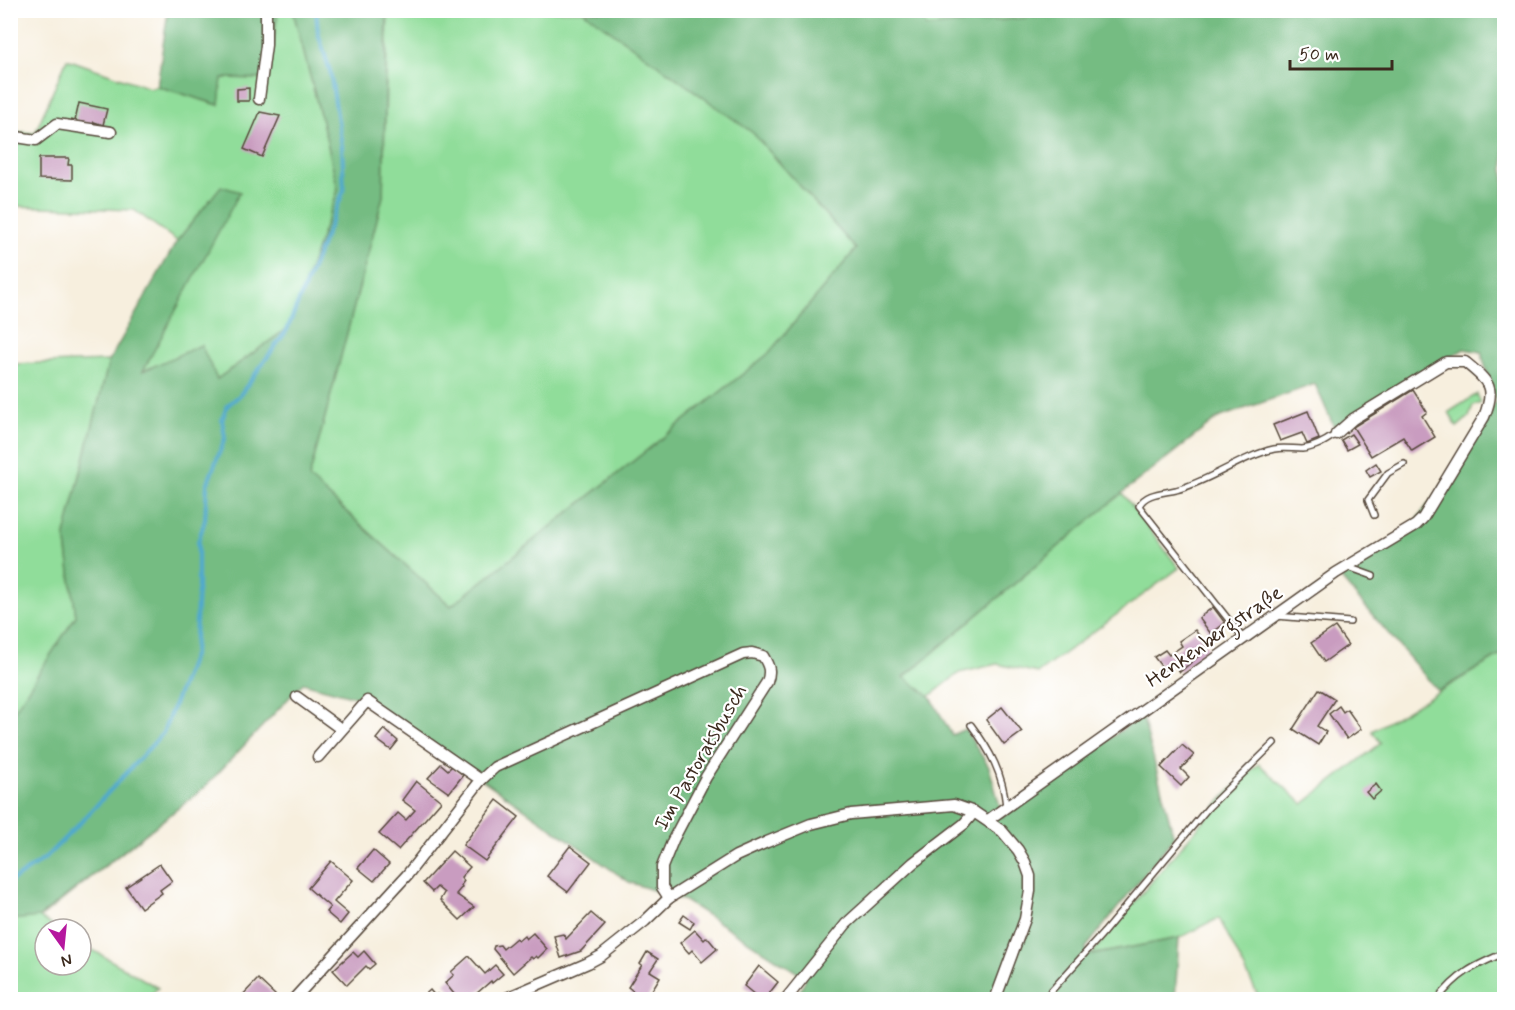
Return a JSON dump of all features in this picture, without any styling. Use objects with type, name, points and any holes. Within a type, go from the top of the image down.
[{"type":"street","points":[[259,99],[266,45],[266,10]]},
{"type":"street","points":[[10,136],[36,140],[57,124],[111,132]]},
{"type":"street","name":"Henkenbergstraße","points":[[988,820],[1347,566],[1416,525],[1423,519],[1484,417],[1491,391],[1487,382],[1465,362],[1446,362],[1353,419],[1336,434]]},
{"type":"street","name":"Im Pastoratsbusch","points":[[293,999],[407,875],[482,780],[495,767],[743,654],[752,653],[763,656],[769,666],[770,675],[767,682],[706,777],[673,840],[662,867],[662,887],[669,898]]},
{"type":"street","points":[[297,698],[341,729]]},
{"type":"street","points":[[318,757],[368,701],[482,780]]},
{"type":"street","points":[[501,999],[601,956],[645,921],[669,898],[736,856],[811,824],[851,814],[954,805],[974,812],[1002,831],[1018,850],[1030,876],[1025,919],[995,999]]},
{"type":"street","points":[[785,999],[846,924],[913,863],[964,824],[974,812]]},
{"type":"lane","points":[[1243,638],[1138,506],[1147,497],[1179,489],[1233,464],[1276,448],[1306,449],[1325,442],[1336,434]]},
{"type":"lane","points":[[1374,515],[1368,500],[1388,473],[1404,464]]},
{"type":"lane","points":[[1347,566],[1373,576]]},
{"type":"lane","points":[[1275,616],[1350,622]]},
{"type":"lane","points":[[971,725],[995,761],[1005,789],[1007,807]]},
{"type":"lane","points":[[1043,999],[1104,932],[1208,808],[1274,743]]},
{"type":"lane","points":[[1437,999],[1452,981],[1473,966],[1504,952]]},
{"type":"green space","points":[[919,10],[926,27],[1109,10],[1504,11],[1504,653],[1438,691],[1338,575],[1404,536],[1439,490],[1496,402],[1481,352],[1464,349],[1334,427],[1315,384],[1218,418],[1122,493],[904,677],[930,696],[952,735],[965,729],[989,767],[1003,817],[1142,715],[1174,837],[1085,949],[1092,955],[1179,938],[1175,999],[796,999],[806,978],[685,901],[629,882],[370,701],[303,683],[205,787],[39,917],[11,920],[10,717],[76,616],[65,535],[109,361],[177,241],[221,186],[240,192],[143,371],[201,345],[217,379],[289,327],[338,190],[293,11],[387,11],[383,196],[309,478],[451,606],[768,354],[856,249],[753,133],[583,11]]},
{"type":"green space","points":[[168,11],[278,11],[268,79],[222,78],[219,105],[157,86]]},
{"type":"green space","points":[[278,11],[293,11],[338,190],[289,327],[217,379],[142,372],[221,187],[177,241],[134,210],[11,206],[10,131],[35,133],[67,59],[150,88],[157,86],[218,105],[222,78],[268,79]]},
{"type":"green space","points":[[388,11],[583,11],[753,133],[856,249],[768,354],[451,606],[309,478],[383,196]]},
{"type":"green space","points":[[919,11],[1109,11],[925,27]]},
{"type":"green space","points":[[109,361],[65,535],[76,616],[11,717],[11,364]]},
{"type":"green space","points":[[1477,394],[1481,403],[1473,406],[1469,417],[1457,427],[1449,412]]},
{"type":"green space","points":[[1122,493],[1179,568],[1038,673],[997,664],[959,673],[930,696],[903,678]]},
{"type":"green space","points":[[1504,653],[1504,999],[1260,999],[1219,918],[1179,938],[1091,955],[1218,804],[1259,764],[1303,804],[1381,743],[1372,731]]},
{"type":"green space","points":[[205,787],[41,917],[33,917],[33,977],[93,977],[93,950],[158,988],[146,999],[11,999],[10,920],[39,916]]},
{"type":"building","points":[[249,88],[249,101],[237,101],[237,89]]},
{"type":"building","points":[[79,103],[107,109],[103,125],[75,121]]},
{"type":"building","points":[[260,112],[280,116],[262,157],[244,149]]},
{"type":"building","points":[[39,158],[69,158],[68,165],[72,165],[72,180],[39,179]]},
{"type":"building","points":[[1413,390],[1427,412],[1422,416],[1435,437],[1412,451],[1403,437],[1371,456],[1353,427]]},
{"type":"building","points":[[1308,411],[1319,439],[1307,444],[1302,433],[1280,441],[1273,425]]},
{"type":"building","points":[[1351,434],[1358,444],[1347,450],[1341,440]]},
{"type":"building","points":[[1376,463],[1381,471],[1370,477],[1366,470]]},
{"type":"building","points":[[1213,607],[1225,623],[1211,634],[1199,618]]},
{"type":"building","points":[[1335,627],[1348,645],[1324,662],[1311,643]]},
{"type":"building","points":[[1195,630],[1208,648],[1180,672],[1173,663],[1164,670],[1154,657],[1165,650],[1169,655],[1182,646],[1179,641]]},
{"type":"building","points":[[1319,689],[1335,699],[1317,726],[1326,732],[1318,745],[1293,729]]},
{"type":"building","points":[[1339,706],[1343,712],[1347,709],[1361,729],[1347,739],[1329,714]]},
{"type":"building","points":[[1002,707],[1022,732],[1004,745],[986,720]]},
{"type":"building","points":[[384,729],[398,741],[391,750],[376,739]]},
{"type":"building","points":[[1182,745],[1194,755],[1181,769],[1189,777],[1181,786],[1161,767]]},
{"type":"building","points":[[441,764],[448,770],[452,766],[463,775],[449,793],[428,778]]},
{"type":"building","points":[[416,781],[441,801],[398,850],[379,834],[398,813],[406,820],[415,810],[402,800]]},
{"type":"building","points":[[1376,784],[1381,791],[1372,799],[1366,792]]},
{"type":"building","points":[[497,800],[519,817],[485,861],[463,845]]},
{"type":"building","points":[[570,846],[591,862],[568,892],[547,876]]},
{"type":"building","points":[[373,850],[389,864],[374,881],[358,868]]},
{"type":"building","points":[[452,851],[470,867],[461,877],[464,881],[456,894],[474,907],[460,920],[440,900],[444,893],[437,887],[432,892],[423,883]]},
{"type":"building","points":[[331,861],[353,880],[334,902],[348,914],[340,924],[326,912],[330,907],[308,888]]},
{"type":"building","points":[[160,864],[172,881],[160,890],[162,893],[141,908],[126,887]]},
{"type":"building","points":[[591,913],[605,925],[581,951],[561,958],[554,936],[563,934],[566,939]]},
{"type":"building","points":[[684,915],[694,922],[690,929],[679,922]]},
{"type":"building","points":[[695,930],[704,940],[707,937],[717,949],[702,962],[692,950],[689,953],[680,943]]},
{"type":"building","points":[[533,933],[547,949],[538,958],[531,957],[513,973],[493,949],[494,946],[500,945],[503,949],[516,938],[518,941],[524,936],[526,939]]},
{"type":"building","points":[[364,951],[375,964],[369,969],[366,966],[347,985],[333,970],[353,952],[358,957]]},
{"type":"building","points":[[647,952],[658,959],[650,971],[660,977],[646,1000],[627,1000],[633,991],[628,987],[642,965],[640,964]]},
{"type":"building","points":[[469,956],[485,974],[495,965],[503,974],[469,1000],[459,1000],[445,983],[454,975],[451,972]]},
{"type":"building","points":[[759,966],[778,982],[764,1000],[744,986]]},
{"type":"building","points":[[258,979],[276,996],[273,1000],[238,1000]]},
{"type":"building","points":[[430,990],[435,996],[437,994],[442,1000],[419,1000]]},
{"type":"waterway","points":[[10,882],[44,859],[163,733],[194,653],[198,542],[205,520],[207,485],[225,438],[222,420],[227,406],[240,395],[287,330],[344,190],[342,146],[330,71],[318,33],[316,10]]}]
